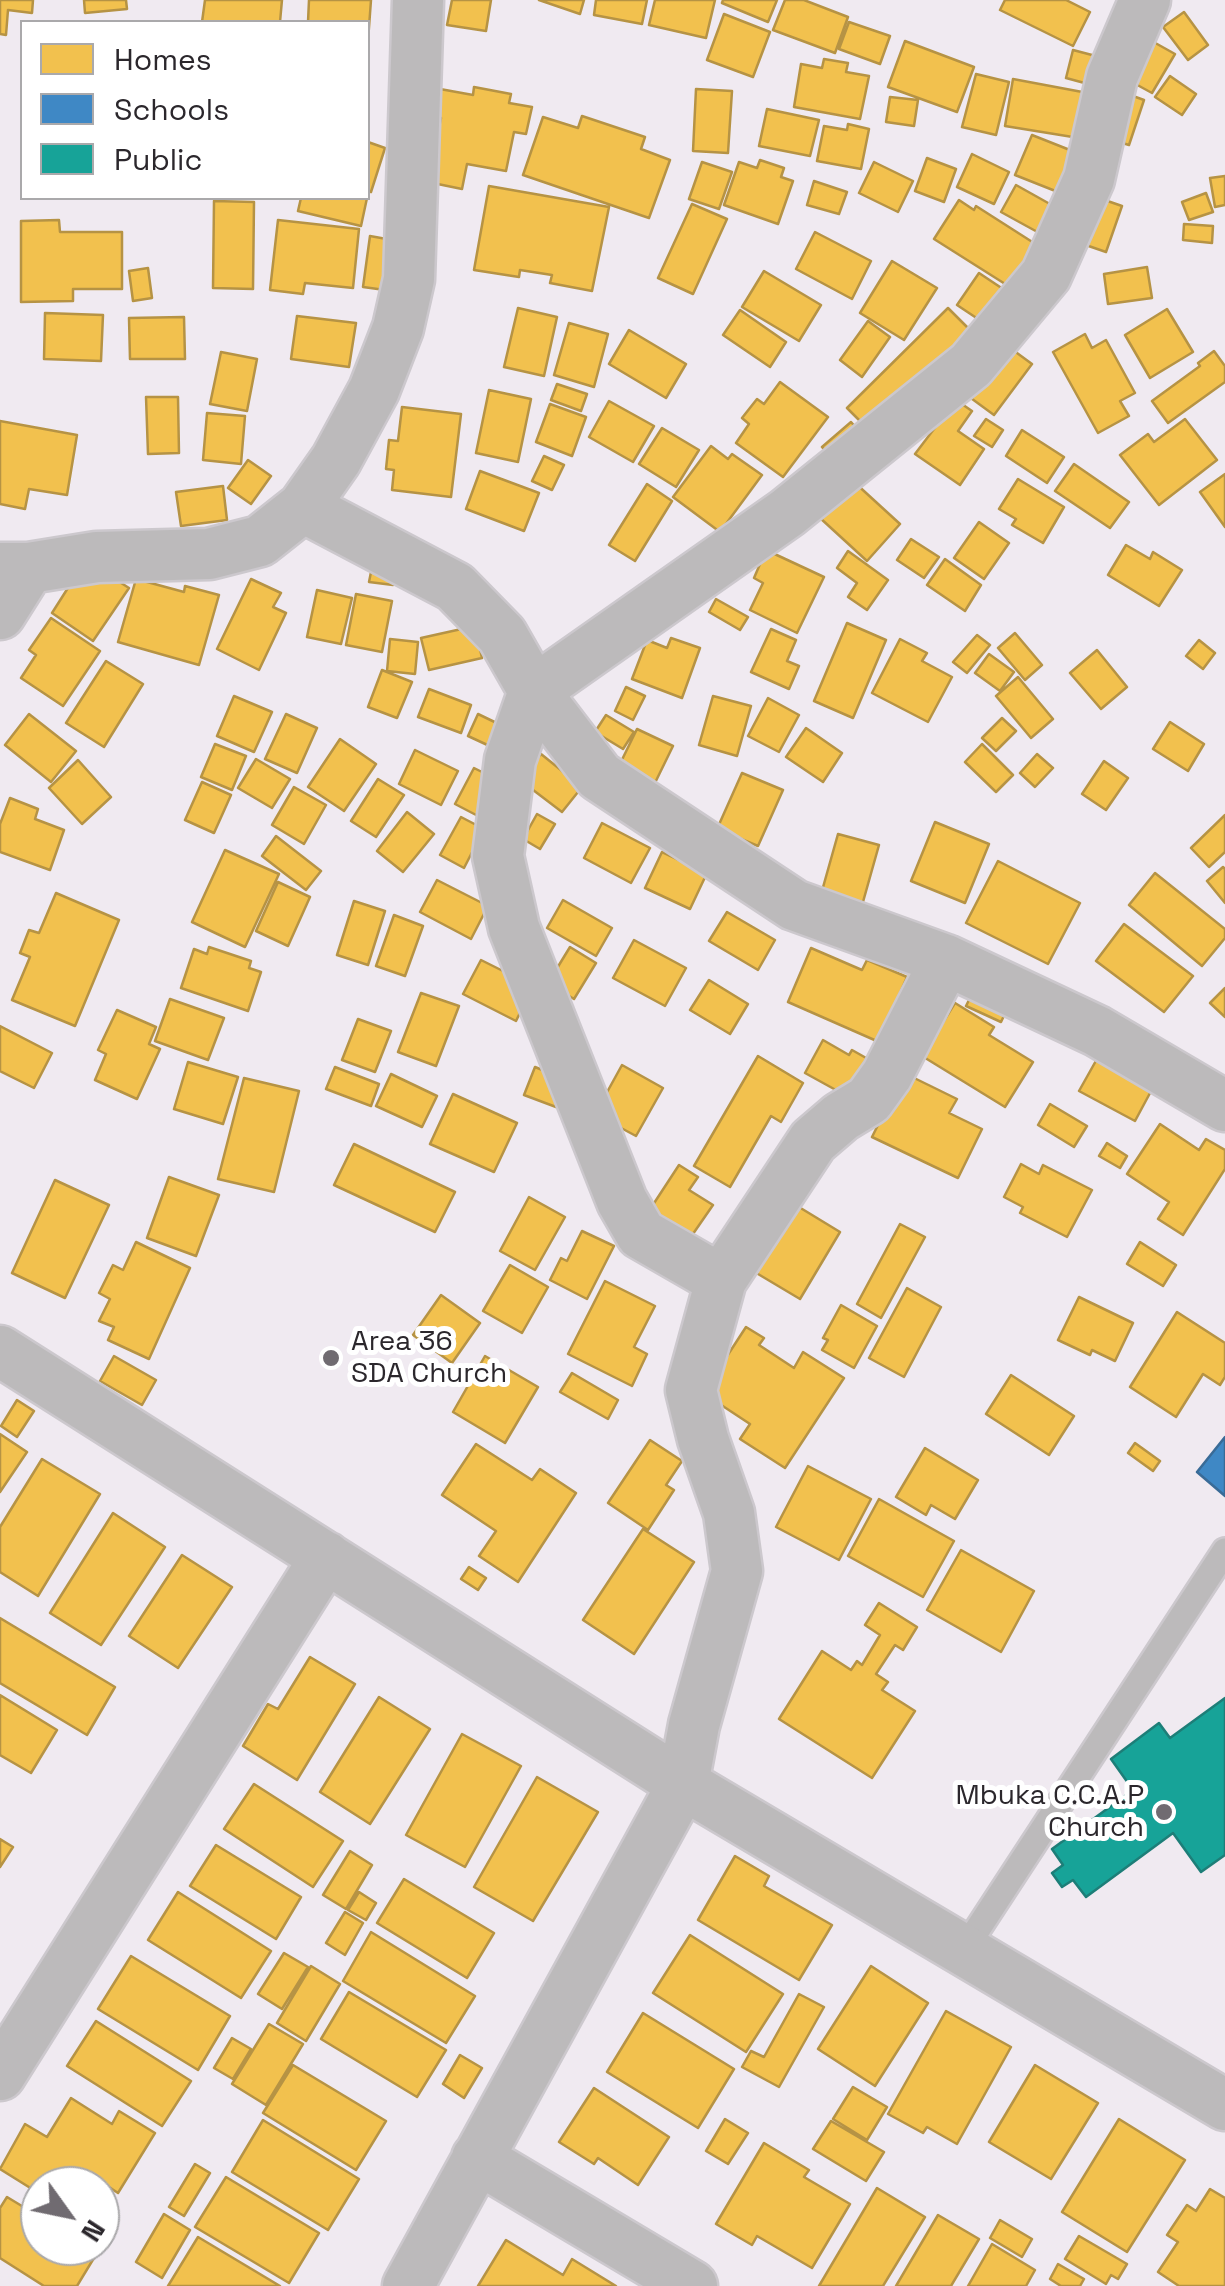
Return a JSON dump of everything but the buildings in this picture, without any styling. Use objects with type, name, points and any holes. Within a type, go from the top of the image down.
[{"type":"street","points":[[0,614],[15,568],[97,556],[209,554],[260,541],[303,507],[336,460],[365,407],[398,328],[409,279],[418,0]]},
{"type":"street","points":[[721,1280],[641,1234],[622,1202],[514,928],[498,856],[510,760],[534,691],[788,514],[971,365],[1046,275],[1089,179],[1112,77],[1145,0]]},
{"type":"street","points":[[303,507],[455,587],[502,635],[534,691],[599,776],[794,905],[946,960],[1097,1031],[1225,1106]]},
{"type":"street","points":[[408,2286],[683,1784],[694,1724],[736,1571],[729,1513],[691,1390],[721,1280],[813,1141],[868,1100],[887,1075],[946,960]]},
{"type":"street","points":[[0,1350],[683,1784],[1225,2104]]},
{"type":"street","points":[[0,2076],[326,1557]]},
{"type":"street","points":[[477,2158],[692,2286]]},
{"type":"lane","points":[[964,1950],[1225,1551]]},
{"type":"place","name":"Area 36 SDA Church","points":[[331,1358]]},
{"type":"place","name":"Mbuka C.C.A.P Church","points":[[1164,1812]]}]
